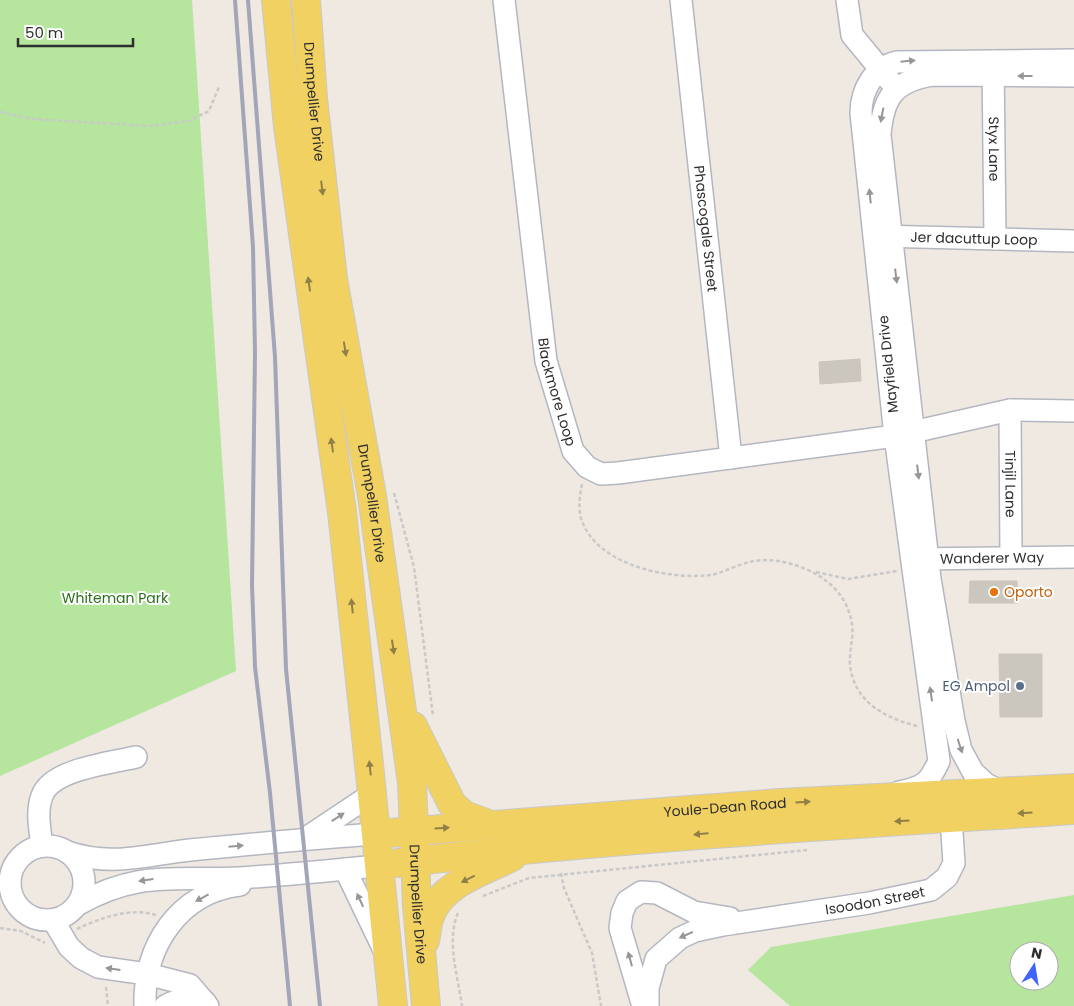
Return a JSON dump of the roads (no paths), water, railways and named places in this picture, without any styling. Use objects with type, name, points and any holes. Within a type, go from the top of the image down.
[{"type":"main road","name":"Drumpellier Drive","points":[[276,0],[289,137],[342,512],[393,1006]]},
{"type":"main road","name":"Drumpellier Drive","points":[[306,0],[314,107],[333,278],[372,496],[412,783],[416,830],[417,906],[426,1006]]},
{"type":"main road","points":[[401,700],[433,769],[452,804],[464,815],[494,826]]},
{"type":"main road","name":"Youle-Dean Road","points":[[376,834],[858,799],[908,798],[1074,788]]},
{"type":"main road","name":"Youle-Dean Road","points":[[379,866],[527,849],[750,830],[1074,810]]},
{"type":"main road","points":[[422,962],[431,914],[446,893],[455,886],[527,849]]},
{"type":"street","name":"Blackmore Loop","points":[[504,0],[546,361],[573,452],[586,467],[601,474],[904,434]]},
{"type":"street","name":"Phascogale Street","points":[[681,0],[731,458]]},
{"type":"street","points":[[847,0],[852,36],[897,88],[911,80],[933,75],[993,67],[1074,60]]},
{"type":"street","points":[[880,70],[886,64],[910,61],[993,67],[1074,76]]},
{"type":"street","name":"Styx Lane","points":[[993,67],[996,239]]},
{"type":"street","name":"Mayfield Drive","points":[[858,799],[920,786],[931,779],[939,761],[912,563],[904,434],[883,236],[861,106],[868,84],[880,70]]},
{"type":"street","name":"Mayfield Drive","points":[[883,236],[880,135],[882,112],[887,98],[897,88]]},
{"type":"street","name":"Jer dacuttup Loop","points":[[883,236],[1074,241]]},
{"type":"street","points":[[904,434],[1010,410],[1074,411]]},
{"type":"street","name":"Tinjil Lane","points":[[1010,410],[1011,557]]},
{"type":"street","name":"Wanderer Way","points":[[912,563],[1011,557],[1074,557]]},
{"type":"street","name":"Mayfield Drive","points":[[912,563],[961,750],[973,772],[986,784],[1004,793]]},
{"type":"street","points":[[42,846],[40,806],[42,795],[48,784],[72,772],[136,757]]},
{"type":"street","points":[[304,839],[372,794]]},
{"type":"street","points":[[908,798],[938,806],[951,818]]},
{"type":"street","name":"Isoodon Street","points":[[648,1006],[648,988],[656,959],[680,938],[708,927],[869,904],[931,890],[947,877],[954,863],[951,818]]},
{"type":"street","points":[[23,912],[14,902],[7,871],[20,856],[42,846],[55,847],[86,858],[134,860],[188,850],[376,834]]},
{"type":"street","points":[[67,852],[76,860],[82,870],[84,882],[82,894],[77,905]]},
{"type":"street","points":[[0,903],[32,917],[53,920],[62,917],[77,905],[114,888],[140,880],[165,877],[238,878],[379,866]]},
{"type":"street","points":[[345,869],[388,960]]},
{"type":"street","points":[[145,1006],[147,974],[154,950],[168,927],[198,900],[217,890],[262,883],[317,871]]},
{"type":"street","name":"Isoodon Street","points":[[642,1006],[620,928],[622,913],[627,901],[641,892],[658,893],[694,912],[713,917],[768,919]]},
{"type":"street","points":[[53,920],[68,947],[81,958],[98,967],[147,974],[190,985],[206,1004]]},
{"type":"street","points":[[165,1006],[179,999],[190,998],[206,1004]]},
{"type":"railway","points":[[235,0],[253,247],[255,352],[252,585],[255,667],[270,793],[290,1006]]},
{"type":"railway","points":[[248,0],[275,357],[286,669],[320,1006]]},
{"type":"place","name":"Oporto","points":[[994,592]]},
{"type":"place","name":"EG Ampol","points":[[1020,686]]},
{"type":"park label","name":"Whiteman Park","points":[[115,598]]}]
